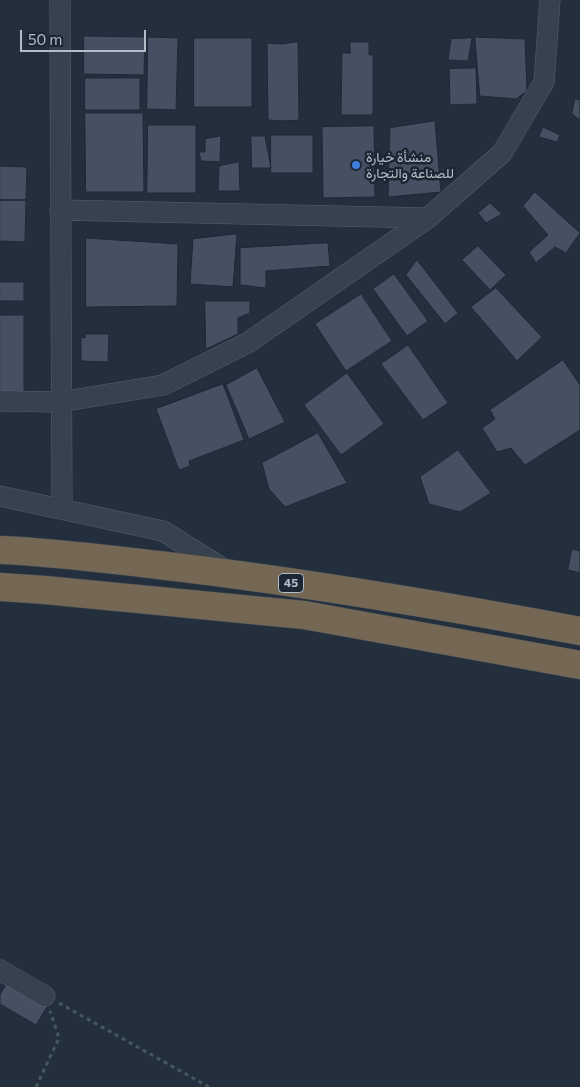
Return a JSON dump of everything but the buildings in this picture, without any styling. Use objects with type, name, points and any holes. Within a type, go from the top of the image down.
[{"type":"highway","name":"45","points":[[0,550],[40,552],[231,573],[472,611],[580,631]]},
{"type":"highway","name":"45","points":[[0,587],[54,590],[304,615],[580,665]]},
{"type":"street","points":[[60,0],[60,402],[62,509]]},
{"type":"street","points":[[0,401],[60,402],[164,385],[249,342],[428,218],[502,153],[544,82],[550,0]]},
{"type":"street","points":[[60,210],[428,218]]},
{"type":"street","points":[[0,496],[162,530],[231,573]]},
{"type":"street","points":[[0,970],[45,996]]},
{"type":"path","points":[[36,1087],[58,1038],[45,996]]},
{"type":"path","points":[[45,996],[210,1087]]},
{"type":"place","name":"منشأة خيارة للصناعة والتجارة","points":[[356,165]]}]
